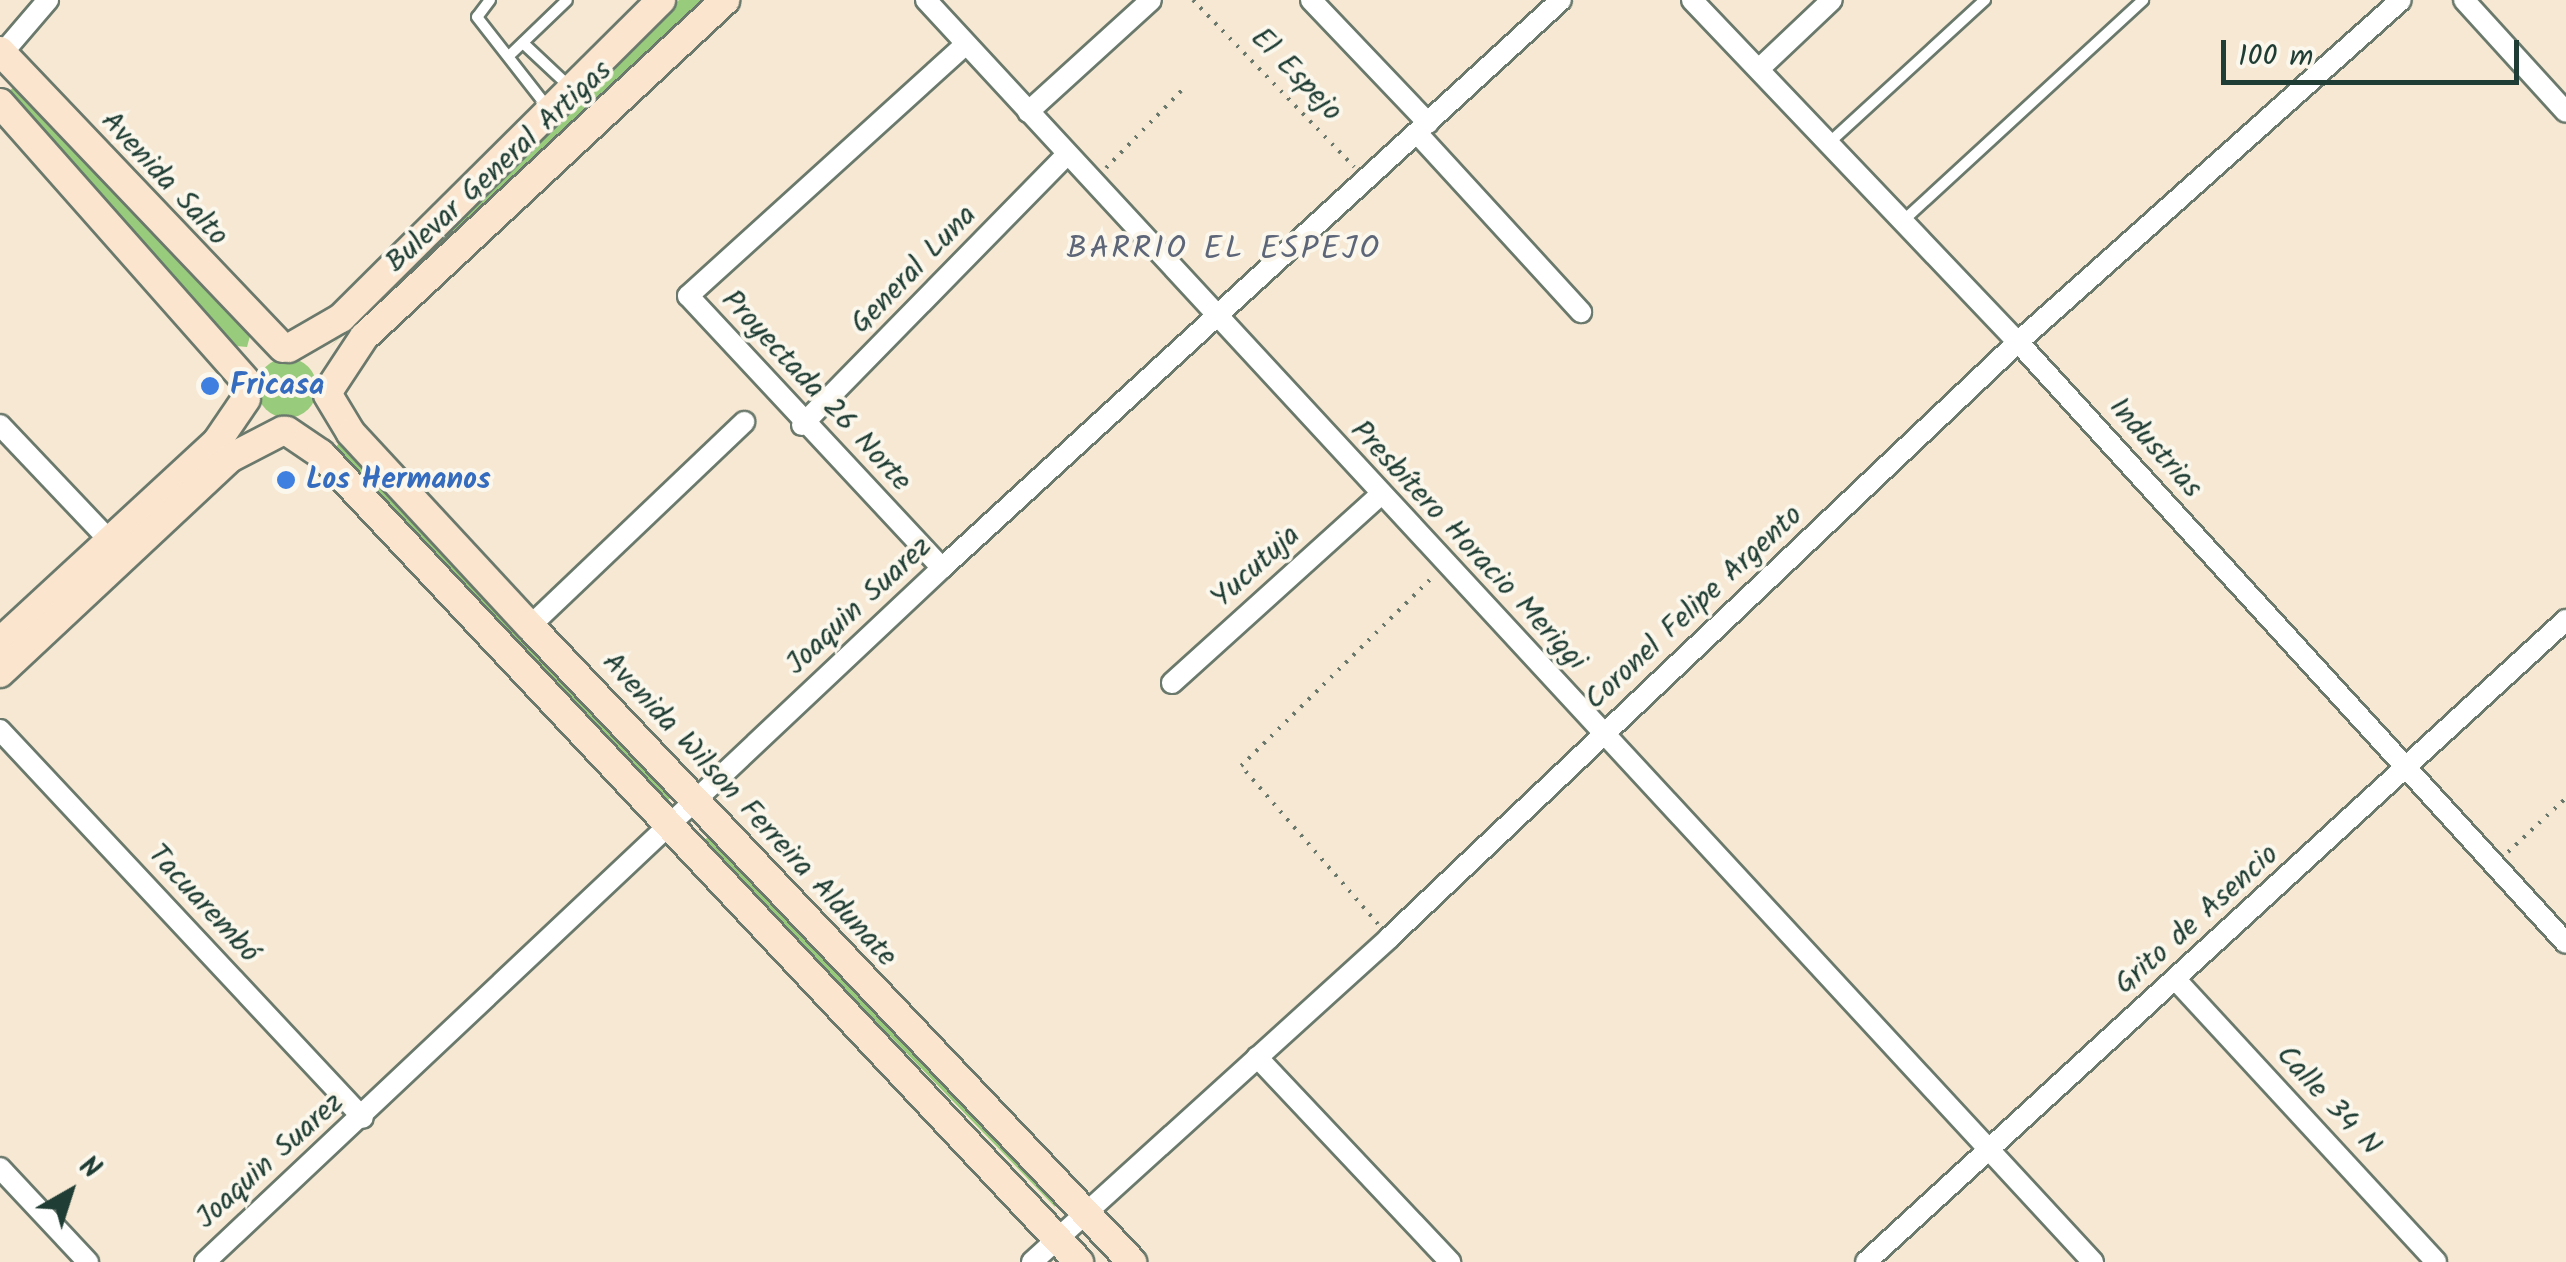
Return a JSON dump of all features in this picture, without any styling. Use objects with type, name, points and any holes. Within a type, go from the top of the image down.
[{"type":"street","points":[[1,54],[48,0]]},
{"type":"street","name":"Bulevar General Artigas","points":[[286,348],[341,318],[661,0]]},
{"type":"street","name":"Bulevar General Artigas","points":[[328,393],[364,338],[725,0]]},
{"type":"street","name":"Presbítero Horacio Meriggi","points":[[926,0],[1602,736],[2093,1262]]},
{"type":"street","points":[[1028,112],[1151,0]]},
{"type":"street","points":[[1311,0],[1581,312]]},
{"type":"street","name":"Joaquin Suarez","points":[[205,1262],[942,568],[1561,0]]},
{"type":"street","name":"Industrias","points":[[1692,0],[1832,141],[2566,943]]},
{"type":"street","points":[[1759,69],[1832,0]]},
{"type":"street","name":"Coronel Felipe Argento","points":[[1032,1262],[1390,938],[2018,342],[2400,0]]},
{"type":"street","points":[[2464,0],[2566,112]]},
{"type":"street","name":"Proyectada 26 Norte","points":[[942,568],[802,425],[688,296],[966,44]]},
{"type":"street","name":"Avenida Salto","points":[[1,54],[286,348]]},
{"type":"street","points":[[0,103],[246,390],[256,417],[321,454],[1079,1262]]},
{"type":"street","name":"General Luna","points":[[802,425],[1067,154]]},
{"type":"street","points":[[0,642],[216,443],[263,355],[286,348],[313,356],[328,393],[314,421],[230,458],[0,673]]},
{"type":"street","name":"Avenida Wilson Ferreira Aldunate","points":[[328,393],[351,433],[1132,1262]]},
{"type":"street","points":[[530,626],[744,422]]},
{"type":"street","points":[[0,425],[109,540]]},
{"type":"street","name":"Yucutuja","points":[[1172,683],[1380,495]]},
{"type":"street","name":"Grito de Asencio","points":[[1866,1262],[2566,620]]},
{"type":"street","name":"Tacuarembó","points":[[0,730],[362,1118]]},
{"type":"street","name":"Calle 34 N","points":[[2177,980],[2436,1262]]},
{"type":"street","points":[[1257,1057],[1450,1262]]},
{"type":"street","points":[[0,1168],[88,1262]]},
{"type":"lane","points":[[490,0],[477,16],[512,54],[550,110]]},
{"type":"lane","points":[[512,54],[567,0]]},
{"type":"lane","points":[[1832,141],[1985,0]]},
{"type":"lane","points":[[1904,220],[2143,0]]},
{"type":"lane","points":[[523,44],[572,88]]},
{"type":"path","name":"El Espejo","points":[[1193,0],[1367,181]]},
{"type":"path","points":[[1092,182],[1186,86]]},
{"type":"path","points":[[1390,938],[1241,766],[1445,565]]},
{"type":"path","points":[[2494,865],[2566,798]]},
{"type":"green space","points":[[679,0],[702,0],[330,347]]},
{"type":"green space","points":[[17,84],[250,336],[247,347],[236,346],[6,94]]},
{"type":"green space","points":[[287,358],[308,367],[317,388],[308,409],[287,418],[266,409],[257,388],[266,367]]},
{"type":"green space","points":[[344,439],[675,794],[665,803],[334,448]]},
{"type":"green space","points":[[712,833],[1064,1198],[1055,1207],[703,842]]},
{"type":"place","name":"Fricasa","points":[[210,386]]},
{"type":"place","name":"Los Hermanos","points":[[286,480]]},
{"type":"district","name":"BARRIO EL ESPEJO","points":[[1224,250]]}]
